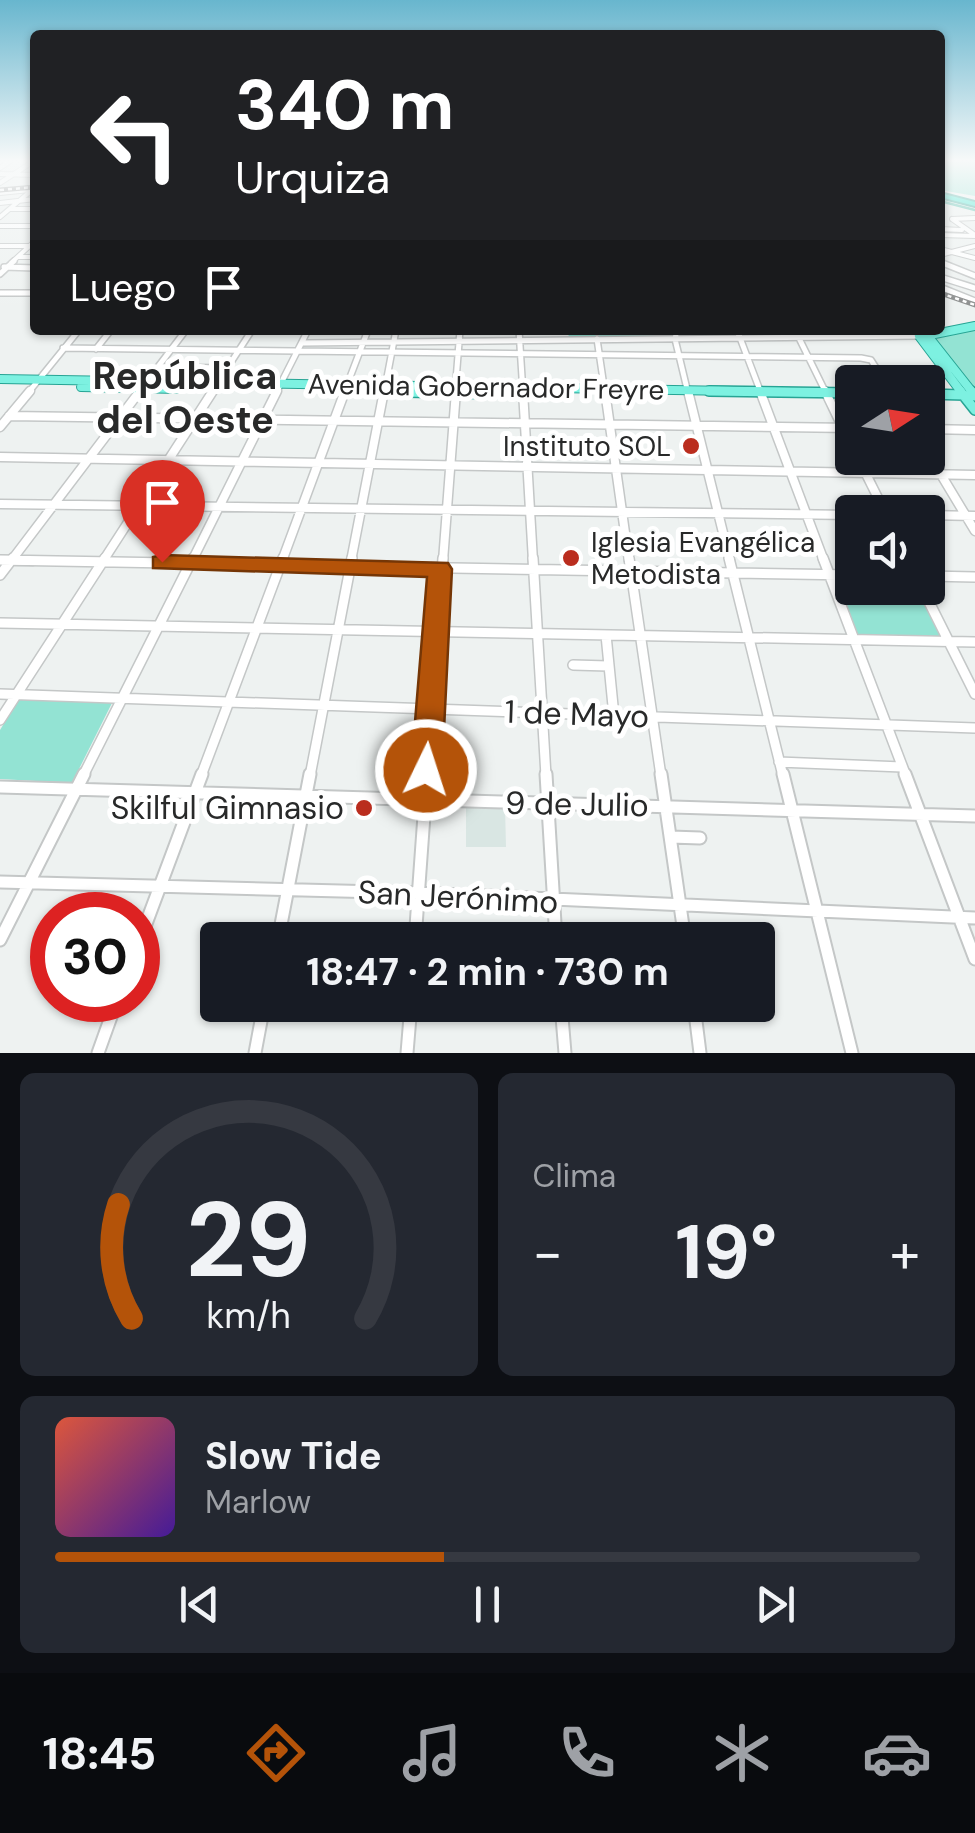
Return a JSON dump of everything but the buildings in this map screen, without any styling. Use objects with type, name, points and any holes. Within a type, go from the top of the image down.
[{"type":"main road","points":[[945,330],[975,326]]},
{"type":"main road","points":[[923,335],[973,399]]},
{"type":"main road","name":"Avenida Gobernador Freyre","points":[[0,382],[835,396]]},
{"type":"main road","points":[[945,398],[973,399]]},
{"type":"street","points":[[975,218],[952,219],[975,235]]},
{"type":"street","points":[[0,226],[30,226]]},
{"type":"street","points":[[945,231],[975,226]]},
{"type":"street","points":[[945,232],[975,235]]},
{"type":"street","points":[[0,246],[30,245]]},
{"type":"street","points":[[945,252],[975,246]]},
{"type":"street","points":[[2,269],[30,247]]},
{"type":"street","points":[[952,250],[974,261]]},
{"type":"street","points":[[18,257],[30,257]]},
{"type":"street","points":[[945,257],[975,282]]},
{"type":"street","points":[[2,269],[30,268]]},
{"type":"street","points":[[945,279],[966,285]]},
{"type":"street","points":[[945,289],[975,282]]},
{"type":"street","points":[[945,289],[975,302]]},
{"type":"street","points":[[0,293],[30,293]]},
{"type":"street","points":[[0,426],[75,335]]},
{"type":"street","points":[[96,349],[107,335]]},
{"type":"street","points":[[0,575],[182,335]]},
{"type":"street","points":[[0,720],[249,335]]},
{"type":"street","points":[[0,940],[306,335]]},
{"type":"street","points":[[156,892],[366,335]]},
{"type":"street","points":[[416,922],[443,512],[460,335]]},
{"type":"street","points":[[520,335],[555,922]]},
{"type":"street","points":[[565,335],[566,339]]},
{"type":"street","points":[[302,343],[660,335]]},
{"type":"street","points":[[676,335],[852,1053]]},
{"type":"street","points":[[738,335],[975,959]]},
{"type":"street","points":[[797,335],[835,408]]},
{"type":"street","points":[[597,339],[682,922]]},
{"type":"street","points":[[63,348],[360,352],[394,341],[458,353],[808,357],[872,360],[875,365]]},
{"type":"street","points":[[282,922],[394,341]]},
{"type":"street","points":[[158,367],[227,368]]},
{"type":"street","points":[[8,416],[835,428]]},
{"type":"street","points":[[945,429],[975,430]]},
{"type":"street","points":[[0,457],[835,472]]},
{"type":"street","points":[[945,474],[975,475]]},
{"type":"street","points":[[941,475],[970,516],[975,530]]},
{"type":"street","points":[[0,504],[835,515]]},
{"type":"street","points":[[0,560],[835,574]]},
{"type":"street","points":[[945,576],[975,576]]},
{"type":"street","points":[[930,605],[975,694]]},
{"type":"street","points":[[0,623],[975,642]]},
{"type":"street","points":[[606,635],[614,716]]},
{"type":"street","points":[[573,665],[608,666]]},
{"type":"street","name":"1 de Mayo","points":[[0,694],[975,728]]},
{"type":"street","points":[[778,762],[902,767]]},
{"type":"street","name":"9 de Julio","points":[[0,786],[975,816]]},
{"type":"street","points":[[671,837],[700,838]]},
{"type":"street","name":"San Jerónimo","points":[[0,882],[418,893],[975,918]]},
{"type":"street","points":[[98,1053],[109,1022]]},
{"type":"street","points":[[255,1053],[261,1022]]},
{"type":"street","points":[[408,1053],[410,1022]]},
{"type":"street","points":[[562,1022],[565,1053]]},
{"type":"street","points":[[696,1022],[700,1053]]},
{"type":"shaded area","points":[[466,806],[505,806],[506,847],[466,847]]},
{"type":"green space","points":[[975,329],[975,390],[935,339]]},
{"type":"green space","points":[[568,335],[759,335],[569,337]]},
{"type":"green space","points":[[844,605],[926,605],[943,638],[857,636]]},
{"type":"green space","points":[[19,699],[112,703],[72,783],[0,779],[0,730]]},
{"type":"railway","points":[[945,295],[975,305]]},
{"type":"place","name":"Instituto SOL","points":[[691,446]]},
{"type":"place","name":"Iglesia Evangélica Metodista","points":[[571,558]]},
{"type":"place","name":"Skilful Gimnasio","points":[[364,808]]},
{"type":"district","name":"República del Oeste","points":[[185,398]]},
{"type":"route","points":[[162,562],[440,569],[426,770]]}]
